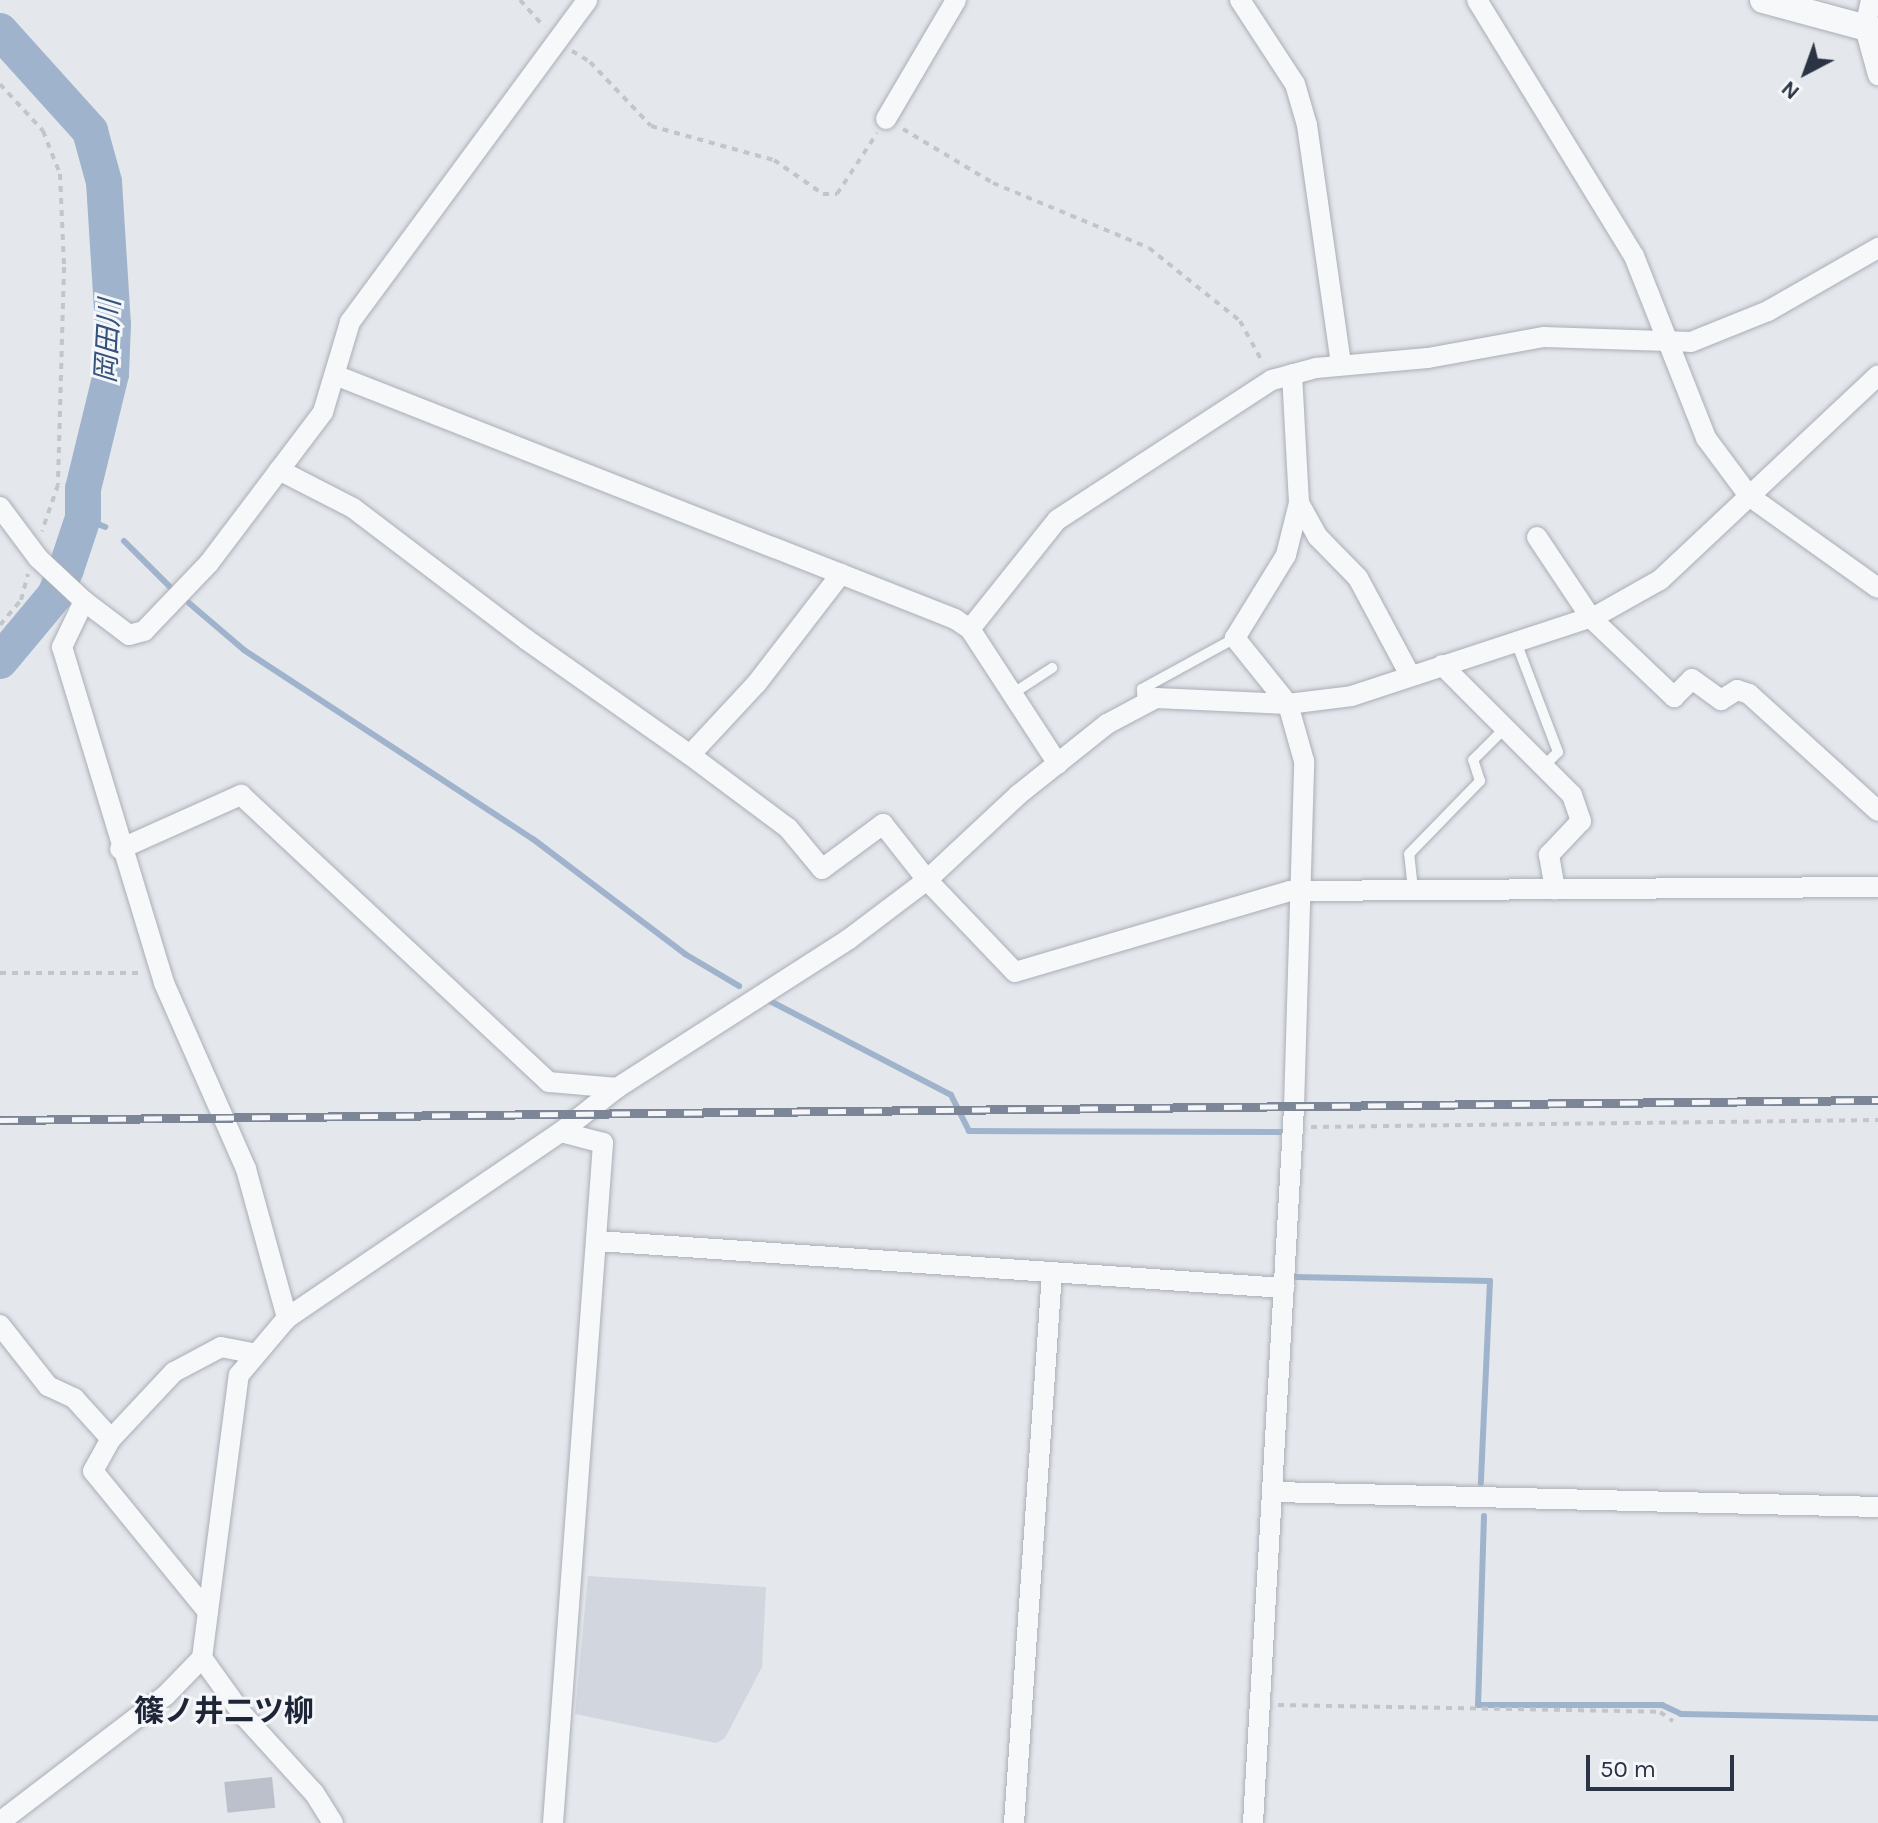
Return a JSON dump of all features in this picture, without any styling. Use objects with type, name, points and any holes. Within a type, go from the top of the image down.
[{"type":"street","points":[[0,507],[36,556],[84,601],[129,635],[144,631],[209,563],[323,412],[350,322],[587,0]]},
{"type":"street","points":[[886,119],[956,0]]},
{"type":"street","points":[[1240,0],[1295,84],[1307,125],[1341,365]]},
{"type":"street","points":[[1477,0],[1634,256],[1706,438],[1749,496],[1878,588]]},
{"type":"street","points":[[1763,0],[1872,30]]},
{"type":"street","points":[[1871,0],[1878,75]]},
{"type":"street","points":[[970,629],[1057,520],[1282,377],[1341,365],[1428,358],[1544,337],[1664,338],[1691,342],[1721,333],[1878,248]]},
{"type":"street","points":[[335,375],[841,574],[970,629],[1058,764]]},
{"type":"street","points":[[0,1822],[166,1695],[202,1658],[239,1375],[252,1353],[287,1318],[561,1132],[617,1088],[849,939],[927,880],[1107,724],[1156,698],[1184,696],[1288,704],[1352,696],[1591,618],[1636,598],[1660,580],[1878,375]]},
{"type":"street","points":[[1282,377],[1299,503],[1318,537],[1358,578],[1410,675]]},
{"type":"street","points":[[279,470],[353,508],[527,640],[690,755],[788,828],[822,869],[883,824],[927,880],[1015,972],[1301,891],[1878,887]]},
{"type":"street","points":[[1253,1823],[1293,1127],[1304,761],[1288,704],[1235,638],[1286,555],[1299,503]]},
{"type":"street","points":[[1537,537],[1591,618],[1674,697],[1692,679],[1721,700],[1737,690],[1749,694],[1878,811]]},
{"type":"street","points":[[690,755],[757,683],[841,574]]},
{"type":"street","points":[[84,601],[62,647],[120,849],[160,972],[194,1059],[246,1169],[287,1318]]},
{"type":"street","points":[[1442,665],[1572,795],[1581,821],[1549,855],[1555,889]]},
{"type":"street","points":[[120,849],[241,795],[549,1082],[617,1088]]},
{"type":"street","points":[[553,1823],[603,1143],[561,1132]]},
{"type":"street","points":[[598,1241],[1284,1288]]},
{"type":"street","points":[[1014,1823],[1052,1272]]},
{"type":"street","points":[[0,1325],[48,1386],[74,1398],[111,1439]]},
{"type":"street","points":[[208,1612],[93,1471],[111,1439],[174,1372],[221,1347],[252,1353]]},
{"type":"street","points":[[1274,1492],[1878,1507]]},
{"type":"street","points":[[202,1658],[243,1715],[314,1793],[333,1823]]},
{"type":"lane","points":[[1143,705],[1142,689],[1235,638]]},
{"type":"lane","points":[[1516,642],[1558,752],[1543,767]]},
{"type":"lane","points":[[1012,694],[1052,668]]},
{"type":"lane","points":[[1413,890],[1409,854],[1480,781],[1473,760],[1505,728]]},
{"type":"path","points":[[520,0],[556,41],[590,62],[651,126],[774,160],[823,194],[837,194],[886,119],[993,183],[1149,248],[1240,321],[1282,377]]},
{"type":"path","points":[[0,84],[43,131],[60,174],[64,267],[58,485],[21,600],[0,625]]},
{"type":"path","points":[[0,973],[160,972]]},
{"type":"path","points":[[1293,1127],[1878,1120]]},
{"type":"path","points":[[1261,1705],[1660,1712],[1673,1721]]},
{"type":"shaded area","points":[[588,1576],[766,1587],[762,1667],[725,1738],[716,1743],[575,1714]]},
{"type":"building","points":[[272,1777],[275,1808],[228,1813],[224,1782]]},
{"type":"waterway","name":"岡田川","points":[[0,31],[90,131],[104,182],[113,324],[111,374],[83,489],[83,518],[66,569],[55,595],[0,661]]},
{"type":"waterway","points":[[83,518],[105,527]]},
{"type":"waterway","points":[[124,541],[170,587]]},
{"type":"waterway","points":[[189,603],[244,650],[533,839],[685,954],[739,986]]},
{"type":"waterway","points":[[768,1000],[951,1095],[969,1131],[1285,1132],[1285,1136]]},
{"type":"waterway","points":[[1296,1277],[1490,1281],[1481,1483]]},
{"type":"waterway","points":[[1484,1516],[1478,1705],[1662,1705],[1681,1714],[1878,1718]]},
{"type":"railway","points":[[0,1120],[1878,1100]]},
{"type":"district","name":"篠ノ井二ツ柳","points":[[224,1711]]}]
